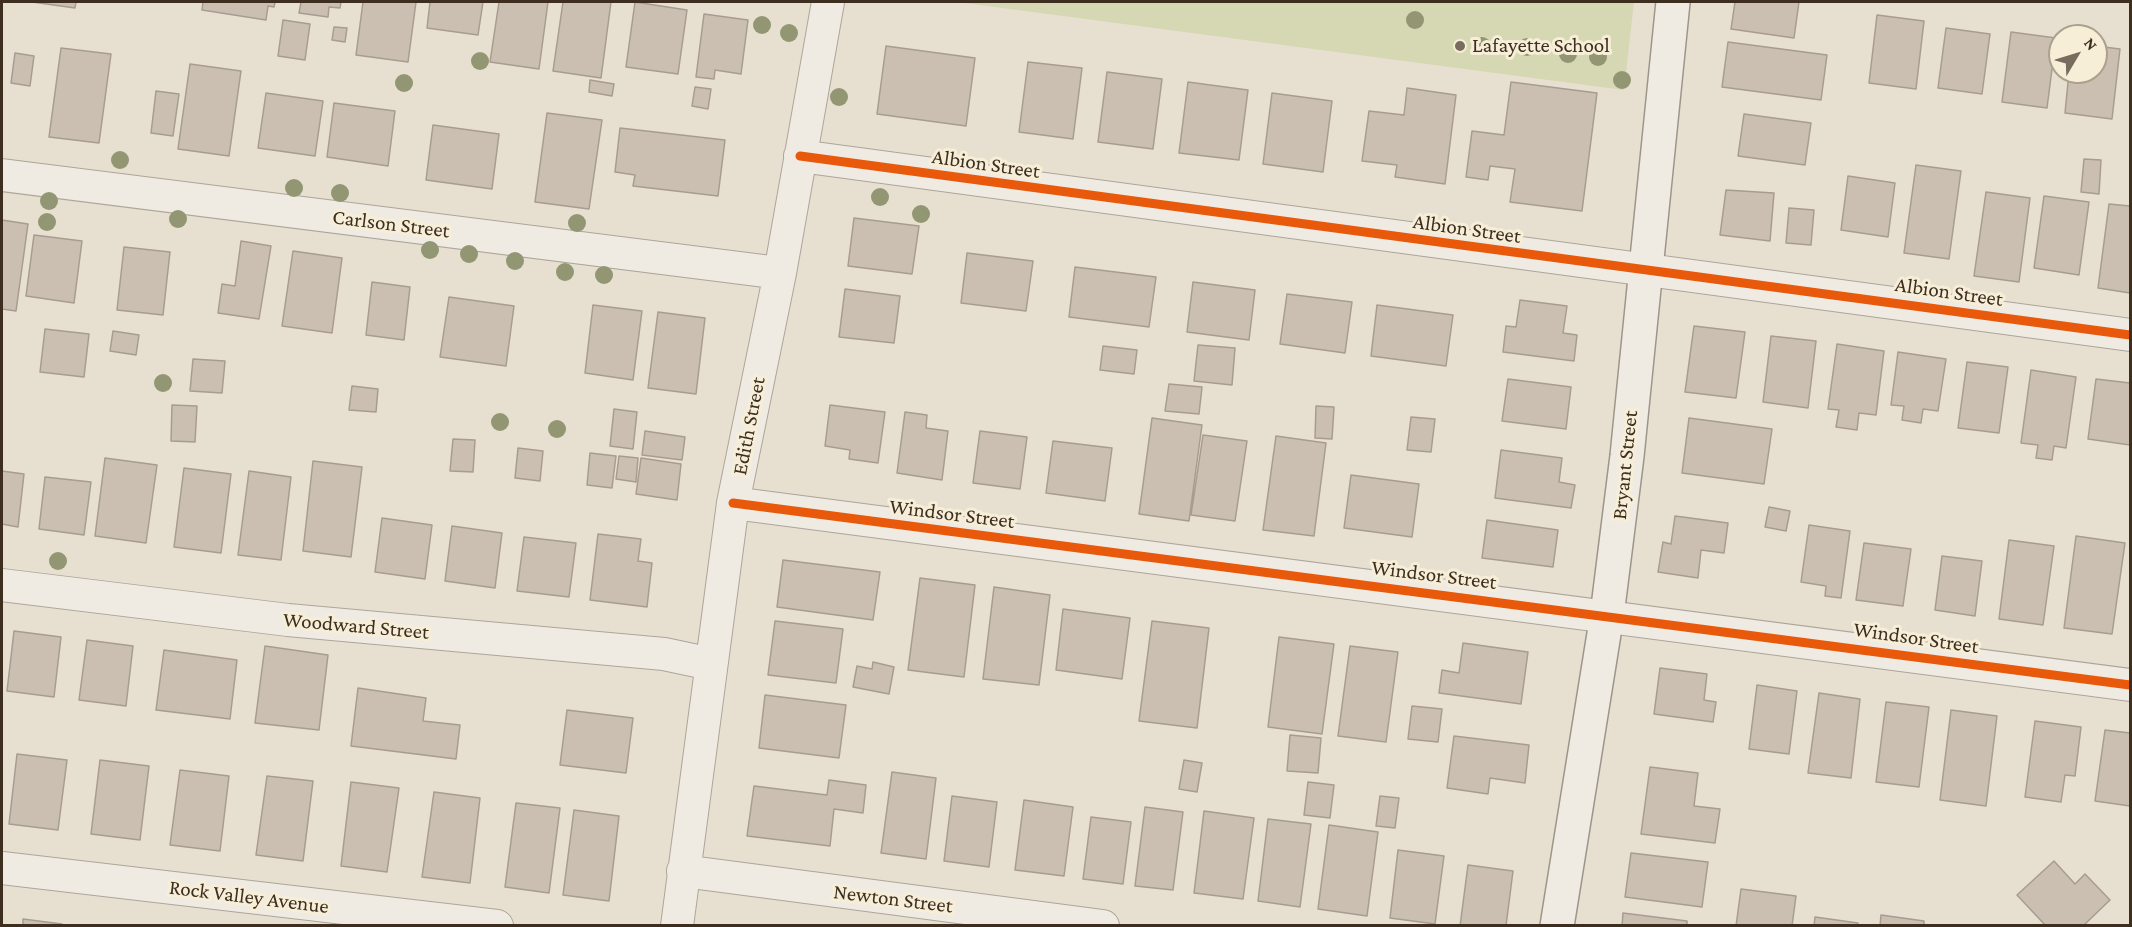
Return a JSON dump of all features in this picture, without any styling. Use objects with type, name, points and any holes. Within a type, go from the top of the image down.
[{"type":"main road","name":"Bryant Street","points":[[1557,926],[1607,615],[1627,456],[1644,269],[1673,2]]},
{"type":"street","name":"Edith Street","points":[[677,926],[734,503],[780,273],[828,2]]},
{"type":"street","name":"Albion Street","points":[[800,156],[2130,335]]},
{"type":"street","name":"Carlson Street","points":[[2,175],[780,273]]},
{"type":"street","name":"Windsor Street","points":[[734,503],[2130,685]]},
{"type":"street","name":"Woodward Street","points":[[2,585],[288,620],[664,654],[711,664]]},
{"type":"street","name":"Rock Valley Avenue","points":[[2,868],[497,926]]},
{"type":"street","name":"Newton Street","points":[[683,871],[1103,926]]},
{"type":"green space","name":"Lafayette School","points":[[957,2],[1634,2],[1624,90]]},
{"type":"building","points":[[32,2],[76,2],[75,8]]},
{"type":"building","points":[[203,2],[275,2],[274,7],[268,6],[266,20],[202,10]]},
{"type":"building","points":[[301,2],[341,2],[340,8],[329,7],[328,17],[299,13]]},
{"type":"building","points":[[363,2],[416,2],[408,62],[356,55]]},
{"type":"building","points":[[430,2],[483,2],[478,35],[427,28]]},
{"type":"building","points":[[499,2],[548,2],[539,69],[490,62]]},
{"type":"building","points":[[563,2],[611,2],[601,78],[553,71]]},
{"type":"building","points":[[635,2],[687,10],[678,74],[626,67]]},
{"type":"building","points":[[1735,2],[1799,2],[1794,38],[1731,29]]},
{"type":"building","points":[[704,14],[748,20],[741,74],[715,70],[714,79],[696,77]]},
{"type":"building","points":[[1877,15],[1924,21],[1916,89],[1869,83]]},
{"type":"building","points":[[283,20],[310,24],[305,60],[278,56]]},
{"type":"building","points":[[334,27],[347,28],[345,42],[332,40]]},
{"type":"building","points":[[1946,28],[1990,34],[1982,94],[1938,88]]},
{"type":"building","points":[[2011,32],[2048,37],[2048,84],[2050,84],[2047,108],[2002,102]]},
{"type":"building","points":[[1728,42],[1827,55],[1821,100],[1722,87]]},
{"type":"building","points":[[886,46],[975,58],[966,126],[877,114]]},
{"type":"building","points":[[61,48],[111,54],[99,143],[49,137]]},
{"type":"building","points":[[2108,48],[2120,49],[2112,119],[2065,113],[2068,84],[2108,84]]},
{"type":"building","points":[[15,53],[34,56],[30,86],[11,83]]},
{"type":"building","points":[[1028,62],[1082,68],[1073,139],[1019,132]]},
{"type":"building","points":[[190,64],[241,71],[229,156],[178,149]]},
{"type":"building","points":[[1107,72],[1162,79],[1153,149],[1098,142]]},
{"type":"building","points":[[590,80],[614,84],[612,96],[589,92]]},
{"type":"building","points":[[1188,82],[1248,90],[1239,160],[1179,153]]},
{"type":"building","points":[[1511,82],[1597,93],[1582,211],[1510,202],[1515,169],[1490,166],[1488,180],[1466,177],[1472,131],[1504,135]]},
{"type":"building","points":[[695,87],[711,89],[708,109],[692,106]]},
{"type":"building","points":[[1407,88],[1456,95],[1445,184],[1395,177],[1397,165],[1362,161],[1369,111],[1404,115]]},
{"type":"building","points":[[156,91],[179,94],[173,136],[151,133]]},
{"type":"building","points":[[266,93],[323,101],[315,156],[258,148]]},
{"type":"building","points":[[1272,93],[1332,101],[1323,172],[1263,164]]},
{"type":"building","points":[[334,103],[395,111],[388,166],[327,157]]},
{"type":"building","points":[[547,113],[602,120],[589,209],[535,202]]},
{"type":"building","points":[[1744,114],[1811,123],[1805,165],[1738,156]]},
{"type":"building","points":[[433,125],[499,134],[492,189],[426,180]]},
{"type":"building","points":[[620,128],[725,140],[718,196],[633,186],[635,175],[615,172]]},
{"type":"building","points":[[2084,159],[2101,160],[2099,194],[2081,192]]},
{"type":"building","points":[[1916,165],[1961,171],[1949,259],[1904,253]]},
{"type":"building","points":[[1848,176],[1895,183],[1888,237],[1841,230]]},
{"type":"building","points":[[1726,190],[1774,193],[1770,241],[1720,235]]},
{"type":"building","points":[[1986,192],[2030,198],[2019,282],[1974,276]]},
{"type":"building","points":[[2044,196],[2089,202],[2079,275],[2034,268]]},
{"type":"building","points":[[2109,204],[2130,206],[2130,293],[2098,288]]},
{"type":"building","points":[[1789,208],[1814,210],[1811,245],[1786,243]]},
{"type":"building","points":[[854,218],[919,226],[912,274],[848,266]]},
{"type":"building","points":[[2,220],[28,224],[16,311],[2,309]]},
{"type":"building","points":[[34,235],[82,241],[74,303],[26,296]]},
{"type":"building","points":[[241,241],[271,246],[259,319],[218,313],[222,284],[235,286]]},
{"type":"building","points":[[124,247],[170,252],[163,315],[117,310]]},
{"type":"building","points":[[293,251],[342,258],[332,333],[282,326]]},
{"type":"building","points":[[967,253],[1033,261],[1026,311],[961,303]]},
{"type":"building","points":[[1075,267],[1156,277],[1149,327],[1069,317]]},
{"type":"building","points":[[372,282],[410,287],[404,340],[366,335]]},
{"type":"building","points":[[1193,282],[1255,290],[1249,340],[1187,332]]},
{"type":"building","points":[[845,289],[900,296],[894,343],[839,337]]},
{"type":"building","points":[[1287,294],[1352,302],[1345,353],[1280,344]]},
{"type":"building","points":[[449,297],[514,306],[506,366],[440,357]]},
{"type":"building","points":[[1520,300],[1567,306],[1563,333],[1577,335],[1574,361],[1503,352],[1506,326],[1516,327]]},
{"type":"building","points":[[593,305],[642,311],[633,380],[585,373]]},
{"type":"building","points":[[1377,305],[1453,315],[1446,366],[1371,356]]},
{"type":"building","points":[[658,312],[705,318],[696,394],[648,388]]},
{"type":"building","points":[[1694,326],[1745,332],[1736,398],[1685,392]]},
{"type":"building","points":[[45,329],[89,334],[84,377],[40,372]]},
{"type":"building","points":[[113,331],[139,335],[136,355],[110,351]]},
{"type":"building","points":[[1771,336],[1816,341],[1808,408],[1763,402]]},
{"type":"building","points":[[1837,344],[1884,351],[1876,415],[1859,413],[1857,430],[1836,427],[1839,410],[1828,409]]},
{"type":"building","points":[[1198,345],[1235,348],[1232,385],[1194,381]]},
{"type":"building","points":[[1103,346],[1137,350],[1134,374],[1100,370]]},
{"type":"building","points":[[1898,352],[1946,359],[1938,411],[1923,409],[1921,423],[1902,420],[1904,406],[1891,405]]},
{"type":"building","points":[[193,359],[225,361],[222,393],[190,391]]},
{"type":"building","points":[[1967,362],[2008,367],[1999,433],[1958,428]]},
{"type":"building","points":[[2031,370],[2076,377],[2066,448],[2054,446],[2052,460],[2036,458],[2038,445],[2021,443]]},
{"type":"building","points":[[1508,379],[1571,387],[1566,429],[1502,421]]},
{"type":"building","points":[[2096,379],[2130,383],[2130,445],[2088,439]]},
{"type":"building","points":[[1169,384],[1202,387],[1199,414],[1165,411]]},
{"type":"building","points":[[352,386],[378,389],[376,412],[349,410]]},
{"type":"building","points":[[172,405],[197,406],[195,442],[171,441]]},
{"type":"building","points":[[830,405],[885,412],[878,463],[849,459],[850,450],[825,446]]},
{"type":"building","points":[[1316,406],[1334,407],[1332,439],[1315,438]]},
{"type":"building","points":[[614,409],[637,412],[633,449],[610,446]]},
{"type":"building","points":[[905,412],[927,415],[926,428],[948,431],[942,480],[897,473]]},
{"type":"building","points":[[1411,417],[1435,419],[1431,452],[1407,450]]},
{"type":"building","points":[[1152,418],[1202,425],[1189,521],[1139,514]]},
{"type":"building","points":[[1689,418],[1772,429],[1764,484],[1682,473]]},
{"type":"building","points":[[645,431],[685,437],[682,460],[642,455]]},
{"type":"building","points":[[980,431],[1027,437],[1020,489],[973,483]]},
{"type":"building","points":[[1203,435],[1247,441],[1235,521],[1191,515]]},
{"type":"building","points":[[1276,436],[1326,443],[1314,536],[1263,530]]},
{"type":"building","points":[[453,439],[475,440],[473,472],[450,471]]},
{"type":"building","points":[[1053,441],[1112,448],[1105,501],[1046,493]]},
{"type":"building","points":[[518,448],[543,451],[540,481],[515,478]]},
{"type":"building","points":[[1501,450],[1562,458],[1559,482],[1575,485],[1571,508],[1495,498]]},
{"type":"building","points":[[590,453],[616,456],[612,488],[587,485]]},
{"type":"building","points":[[619,456],[638,458],[636,482],[616,479]]},
{"type":"building","points":[[105,458],[157,465],[146,543],[95,536]]},
{"type":"building","points":[[641,458],[681,464],[677,500],[636,494]]},
{"type":"building","points":[[313,461],[362,467],[351,557],[303,551]]},
{"type":"building","points":[[184,468],[231,474],[221,553],[174,547]]},
{"type":"building","points":[[2,471],[24,474],[18,527],[2,524]]},
{"type":"building","points":[[249,471],[291,477],[281,560],[238,555]]},
{"type":"building","points":[[1351,475],[1419,484],[1412,537],[1344,528]]},
{"type":"building","points":[[45,477],[91,482],[84,535],[39,529]]},
{"type":"building","points":[[1769,507],[1790,511],[1786,531],[1765,527]]},
{"type":"building","points":[[1675,516],[1728,523],[1724,553],[1701,550],[1698,578],[1658,572],[1663,542],[1671,544]]},
{"type":"building","points":[[382,518],[432,525],[425,579],[375,572]]},
{"type":"building","points":[[1487,520],[1558,530],[1553,567],[1482,558]]},
{"type":"building","points":[[1809,525],[1850,531],[1841,598],[1825,596],[1826,586],[1801,582]]},
{"type":"building","points":[[452,526],[502,533],[495,588],[445,581]]},
{"type":"building","points":[[598,534],[641,539],[638,561],[652,563],[647,607],[590,600]]},
{"type":"building","points":[[2076,536],[2125,543],[2112,634],[2064,628]]},
{"type":"building","points":[[524,537],[576,543],[569,597],[517,591]]},
{"type":"building","points":[[2009,540],[2054,546],[2043,625],[1999,619]]},
{"type":"building","points":[[1864,543],[1911,549],[1903,606],[1856,600]]},
{"type":"building","points":[[1942,556],[1982,561],[1975,616],[1935,610]]},
{"type":"building","points":[[783,560],[880,572],[873,620],[777,607]]},
{"type":"building","points":[[920,578],[975,585],[964,677],[908,670]]},
{"type":"building","points":[[994,587],[1050,595],[1039,685],[983,679]]},
{"type":"building","points":[[1063,609],[1130,618],[1122,679],[1056,670]]},
{"type":"building","points":[[775,621],[843,629],[836,683],[768,675]]},
{"type":"building","points":[[1152,621],[1209,628],[1197,728],[1139,721]]},
{"type":"building","points":[[14,631],[61,637],[54,697],[7,691]]},
{"type":"building","points":[[1279,637],[1334,644],[1322,734],[1268,727]]},
{"type":"building","points":[[87,640],[133,646],[126,706],[79,700]]},
{"type":"building","points":[[1463,643],[1528,652],[1521,704],[1439,693],[1442,670],[1459,673]]},
{"type":"building","points":[[265,646],[328,655],[319,730],[255,723]]},
{"type":"building","points":[[1350,646],[1398,652],[1386,742],[1338,736]]},
{"type":"building","points":[[164,650],[237,660],[230,719],[156,710]]},
{"type":"building","points":[[873,662],[894,667],[889,694],[853,687],[857,666],[872,669]]},
{"type":"building","points":[[1660,668],[1707,674],[1704,700],[1716,702],[1713,722],[1654,714]]},
{"type":"building","points":[[1757,685],[1797,691],[1789,754],[1749,749]]},
{"type":"building","points":[[358,688],[426,698],[423,721],[460,725],[456,759],[351,746]]},
{"type":"building","points":[[1819,693],[1860,699],[1851,778],[1808,773]]},
{"type":"building","points":[[765,695],[846,705],[839,758],[759,748]]},
{"type":"building","points":[[1886,702],[1929,707],[1919,787],[1876,782]]},
{"type":"building","points":[[1412,706],[1442,709],[1438,742],[1408,739]]},
{"type":"building","points":[[567,710],[633,718],[626,773],[560,765]]},
{"type":"building","points":[[1951,710],[1997,716],[1986,806],[1940,800]]},
{"type":"building","points":[[2035,721],[2081,727],[2075,776],[2065,775],[2061,802],[2025,797]]},
{"type":"building","points":[[2105,730],[2130,733],[2130,806],[2095,801]]},
{"type":"building","points":[[1290,735],[1321,738],[1318,773],[1287,771]]},
{"type":"building","points":[[1454,736],[1529,745],[1525,783],[1490,778],[1488,794],[1447,788]]},
{"type":"building","points":[[17,754],[67,760],[58,830],[9,824]]},
{"type":"building","points":[[100,760],[149,766],[140,840],[91,834]]},
{"type":"building","points":[[1184,760],[1202,763],[1197,792],[1179,789]]},
{"type":"building","points":[[1650,767],[1698,773],[1694,806],[1720,809],[1715,843],[1641,834]]},
{"type":"building","points":[[180,770],[229,776],[220,851],[170,845]]},
{"type":"building","points":[[892,772],[936,778],[926,859],[881,853]]},
{"type":"building","points":[[267,776],[313,781],[303,861],[256,855]]},
{"type":"building","points":[[829,780],[866,785],[863,813],[834,809],[830,846],[747,836],[754,786],[827,795]]},
{"type":"building","points":[[351,782],[399,788],[387,872],[341,866]]},
{"type":"building","points":[[1308,782],[1334,785],[1330,818],[1304,815]]},
{"type":"building","points":[[434,792],[480,798],[470,883],[422,877]]},
{"type":"building","points":[[952,796],[997,802],[989,867],[944,861]]},
{"type":"building","points":[[1380,796],[1399,798],[1395,828],[1376,826]]},
{"type":"building","points":[[1024,800],[1073,807],[1064,876],[1015,870]]},
{"type":"building","points":[[516,803],[560,808],[549,893],[505,887]]},
{"type":"building","points":[[1145,807],[1183,812],[1173,890],[1135,886]]},
{"type":"building","points":[[574,810],[619,816],[609,901],[563,895]]},
{"type":"building","points":[[1204,811],[1254,818],[1243,899],[1194,893]]},
{"type":"building","points":[[1091,817],[1131,822],[1123,884],[1083,879]]},
{"type":"building","points":[[1268,819],[1311,824],[1300,907],[1258,901]]},
{"type":"building","points":[[1329,825],[1378,832],[1367,916],[1318,909]]},
{"type":"building","points":[[1398,850],[1444,856],[1435,924],[1390,918]]},
{"type":"building","points":[[1631,853],[1708,862],[1702,907],[1625,897]]},
{"type":"building","points":[[2054,861],[2075,884],[2085,874],[2110,900],[2083,926],[2046,926],[2017,895]]},
{"type":"building","points":[[1468,865],[1513,871],[1506,926],[1460,926]]},
{"type":"building","points":[[1741,889],[1796,896],[1792,926],[1736,926]]},
{"type":"building","points":[[1623,913],[1687,921],[1687,926],[1622,926]]},
{"type":"building","points":[[1881,915],[1924,921],[1924,926],[1880,926]]},
{"type":"building","points":[[1815,917],[1858,923],[1857,926],[1814,926]]},
{"type":"building","points":[[23,919],[62,924],[62,926],[23,926]]},
{"type":"cycle path","points":[[800,156],[2130,335]]},
{"type":"cycle path","points":[[733,503],[2130,685]]},
{"type":"place","name":"Lafayette School","points":[[1460,46]]}]
